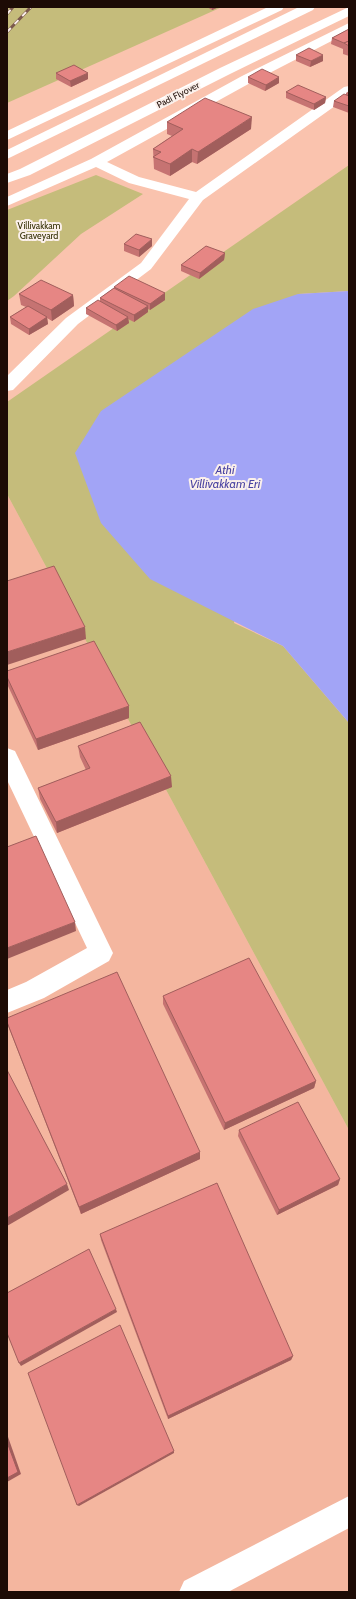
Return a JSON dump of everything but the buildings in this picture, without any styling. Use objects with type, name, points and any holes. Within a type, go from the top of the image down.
[{"type":"street","points":[[7,136],[278,7]]},
{"type":"street","name":"Padi Flyover","points":[[7,155],[309,7]]},
{"type":"street","name":"Padi Flyover","points":[[7,179],[25,172],[224,71],[349,11]]},
{"type":"street","points":[[7,202],[96,162],[247,79],[349,27]]},
{"type":"street","points":[[7,386],[72,321],[146,266],[198,197],[349,90]]},
{"type":"street","points":[[96,162],[134,180],[198,197]]},
{"type":"street","points":[[7,757],[102,954],[35,990],[7,1002]]},
{"type":"street","points":[[195,1592],[349,1511]]},
{"type":"shaded area","points":[[7,494],[349,1130],[349,1592],[7,1592]]},
{"type":"green space","points":[[7,7],[222,7],[7,103]]},
{"type":"green space","points":[[349,165],[349,291],[298,294],[234,623],[283,646],[349,723],[349,1130],[7,494],[7,402]]},
{"type":"green space","name":"Villivakkam Graveyard","points":[[96,175],[143,194],[81,234],[7,301],[7,210]]},
{"type":"water","name":"Athi Villivakkam Eri","points":[[349,291],[349,723],[283,646],[150,579],[101,523],[75,453],[101,411],[253,309],[298,294]]},
{"type":"railway","points":[[7,14],[13,7]]},
{"type":"railway","points":[[7,32],[31,7]]}]
